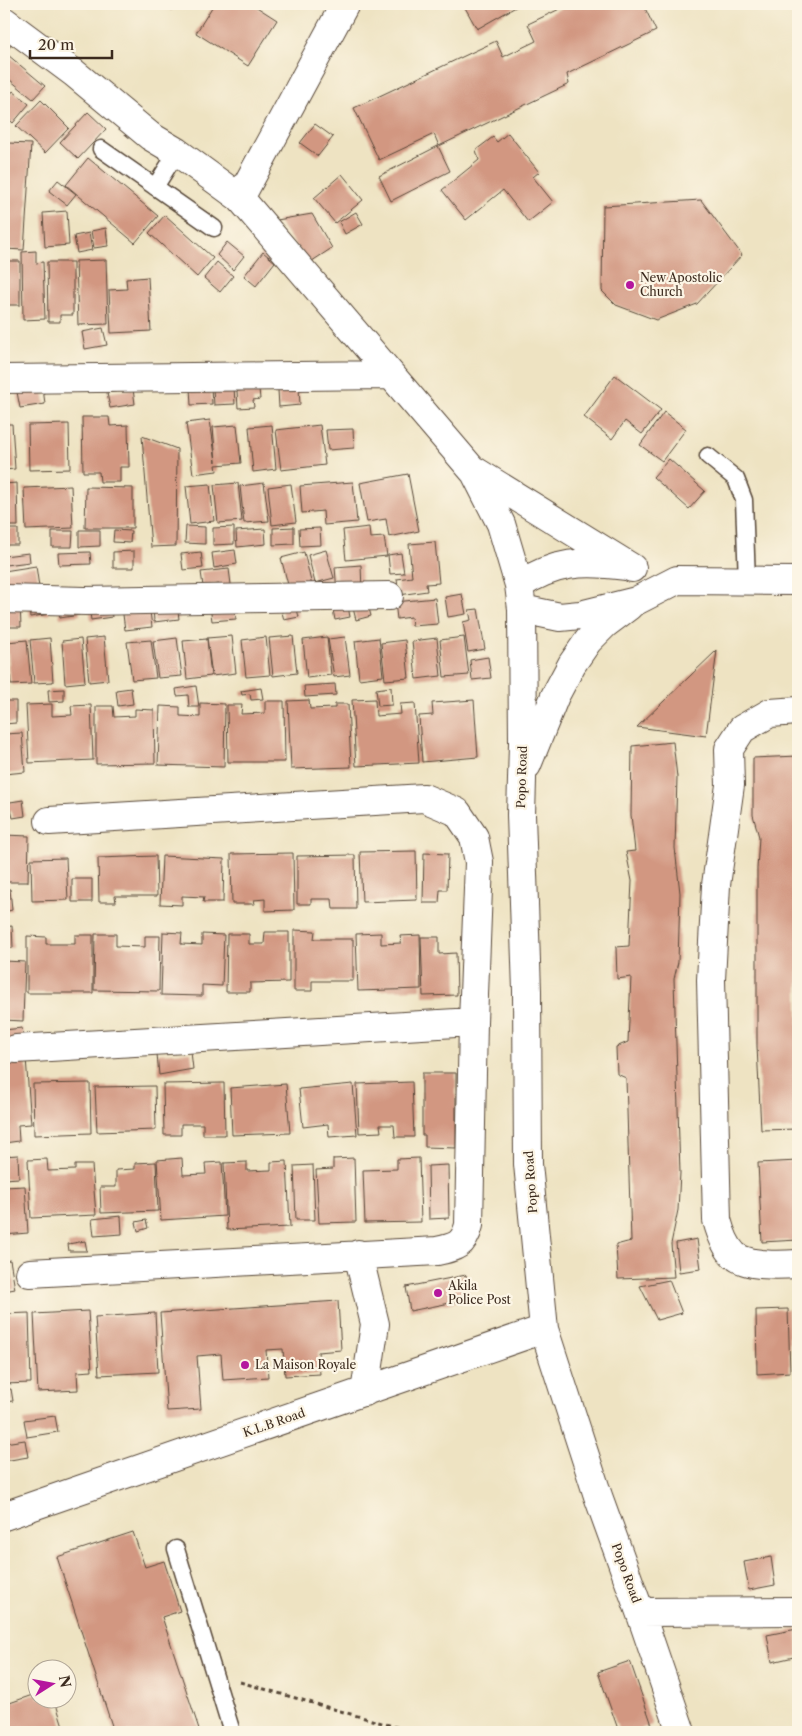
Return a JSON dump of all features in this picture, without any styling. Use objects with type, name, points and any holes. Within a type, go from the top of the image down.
[{"type":"street","points":[[240,198],[345,4]]},
{"type":"street","points":[[4,21],[74,73],[150,136],[176,152],[240,198],[468,466],[632,568]]},
{"type":"street","points":[[4,379],[391,375]]},
{"type":"street","name":"Popo Road","points":[[468,466],[489,497],[501,524],[520,597],[522,779],[520,815],[527,991],[528,1164],[544,1329],[598,1496],[640,1612],[680,1732]]},
{"type":"street","points":[[636,601],[580,615],[560,617],[520,597],[540,572],[575,562],[632,568],[677,580],[798,581]]},
{"type":"street","points":[[522,779],[555,696],[572,664],[588,641],[605,624],[636,601],[677,580]]},
{"type":"street","points":[[4,599],[85,601],[389,596]]},
{"type":"street","points":[[798,711],[770,712],[742,728],[729,749],[730,785],[716,885],[711,980],[717,1220],[722,1236],[734,1256],[765,1266],[798,1264]]},
{"type":"street","points":[[30,1273],[437,1251],[455,1247],[466,1238],[469,1225],[473,1022],[480,862],[474,837],[457,812],[424,798],[49,821]]},
{"type":"street","points":[[16,1049],[473,1022]]},
{"type":"street","points":[[358,1254],[375,1324],[365,1392]]},
{"type":"street","name":"K.L.B Road","points":[[4,1516],[544,1329]]},
{"type":"street","points":[[640,1612],[798,1610]]},
{"type":"lane","points":[[101,148],[214,228]]},
{"type":"lane","points":[[155,187],[176,152]]},
{"type":"lane","points":[[708,456],[736,479],[744,500],[747,581]]},
{"type":"lane","points":[[176,1549],[232,1732]]},
{"type":"path","points":[[215,1674],[413,1732]]},
{"type":"building","points":[[162,4],[176,4],[172,10]]},
{"type":"building","points":[[214,4],[252,4],[277,20],[248,66],[196,33]]},
{"type":"building","points":[[463,4],[521,4],[477,29]]},
{"type":"building","points":[[570,4],[643,4],[656,31],[567,74],[569,84],[439,146],[434,134],[379,160],[354,108],[496,41],[503,57],[536,41],[528,24]]},
{"type":"building","points":[[4,40],[11,45],[4,55]]},
{"type":"building","points":[[8,55],[45,86],[33,99],[4,75],[4,60]]},
{"type":"building","points":[[13,91],[29,104],[13,123],[4,115],[4,103]]},
{"type":"building","points":[[41,100],[69,128],[45,153],[16,126]]},
{"type":"building","points":[[88,112],[106,129],[78,159],[60,142]]},
{"type":"building","points":[[315,124],[333,137],[318,156],[300,143]]},
{"type":"building","points":[[508,133],[539,172],[533,177],[553,202],[528,222],[503,190],[466,220],[442,190],[479,160],[476,150],[493,137],[497,142]]},
{"type":"building","points":[[8,143],[31,144],[24,250],[4,249]]},
{"type":"building","points":[[438,146],[450,171],[391,201],[379,176]]},
{"type":"building","points":[[88,158],[158,216],[135,243],[66,185]]},
{"type":"building","points":[[342,174],[363,200],[335,223],[314,198]]},
{"type":"building","points":[[58,180],[76,194],[67,205],[49,191]]},
{"type":"building","points":[[701,200],[742,255],[697,304],[656,320],[616,305],[602,291],[603,206]]},
{"type":"building","points":[[67,211],[69,245],[45,247],[43,213]]},
{"type":"building","points":[[356,212],[363,224],[345,234],[339,222]]},
{"type":"building","points":[[312,214],[332,248],[309,263],[277,220]]},
{"type":"building","points":[[165,215],[213,258],[197,277],[149,233]]},
{"type":"building","points":[[106,228],[108,246],[94,248],[91,231]]},
{"type":"building","points":[[89,233],[92,250],[77,253],[74,236]]},
{"type":"building","points":[[227,242],[244,256],[233,270],[217,255]]},
{"type":"building","points":[[36,251],[36,263],[43,262],[45,319],[23,320],[22,252]]},
{"type":"building","points":[[263,252],[275,262],[256,286],[244,276]]},
{"type":"building","points":[[106,260],[108,324],[78,325],[76,261]]},
{"type":"building","points":[[4,261],[20,261],[20,305],[4,305]]},
{"type":"building","points":[[47,262],[73,262],[73,315],[60,315],[60,322],[48,322]]},
{"type":"building","points":[[217,262],[233,276],[220,292],[204,278]]},
{"type":"building","points":[[148,277],[151,331],[111,333],[109,290],[127,289],[126,279]]},
{"type":"building","points":[[103,328],[107,345],[85,349],[82,332]]},
{"type":"building","points":[[615,375],[661,410],[642,434],[625,421],[612,439],[584,417]]},
{"type":"building","points":[[211,387],[212,404],[191,405],[190,388]]},
{"type":"building","points":[[234,387],[235,404],[214,405],[213,388]]},
{"type":"building","points":[[43,388],[45,404],[20,408],[17,392]]},
{"type":"building","points":[[299,388],[300,405],[279,407],[278,390]]},
{"type":"building","points":[[133,389],[135,404],[110,408],[107,393]]},
{"type":"building","points":[[259,389],[260,399],[253,400],[254,407],[238,408],[237,391]]},
{"type":"building","points":[[664,412],[686,429],[662,461],[640,445]]},
{"type":"building","points":[[82,417],[109,417],[110,426],[128,425],[129,467],[120,467],[120,482],[100,482],[99,472],[83,472]]},
{"type":"building","points":[[210,420],[216,462],[213,427],[237,425],[241,463],[216,465],[217,471],[193,474],[186,423]]},
{"type":"building","points":[[4,424],[12,424],[15,469],[4,470]]},
{"type":"building","points":[[69,424],[70,469],[29,470],[28,425]]},
{"type":"building","points":[[272,425],[276,469],[253,472],[249,427]]},
{"type":"building","points":[[320,425],[325,465],[281,470],[276,430]]},
{"type":"building","points":[[353,429],[354,448],[328,450],[326,430]]},
{"type":"building","points":[[142,436],[177,449],[176,546],[151,547]]},
{"type":"building","points":[[669,459],[705,491],[689,509],[653,477]]},
{"type":"building","points":[[408,474],[419,531],[389,537],[386,519],[367,522],[360,483]]},
{"type":"building","points":[[353,482],[357,522],[324,525],[323,511],[302,513],[300,486]]},
{"type":"building","points":[[17,483],[18,526],[4,526],[4,484]]},
{"type":"building","points":[[238,483],[242,521],[218,523],[214,485]]},
{"type":"building","points":[[264,483],[269,521],[244,523],[240,486]]},
{"type":"building","points":[[210,484],[214,521],[190,524],[186,486]]},
{"type":"building","points":[[291,484],[296,522],[272,525],[268,487]]},
{"type":"building","points":[[71,486],[73,528],[26,530],[24,488]]},
{"type":"building","points":[[86,487],[133,488],[133,528],[85,528]]},
{"type":"building","points":[[186,526],[205,527],[205,544],[185,543]]},
{"type":"building","points":[[234,527],[234,544],[213,545],[213,528]]},
{"type":"building","points":[[294,527],[294,544],[273,545],[273,528]]},
{"type":"building","points":[[369,527],[370,538],[384,537],[387,556],[346,560],[343,530]]},
{"type":"building","points":[[320,528],[321,545],[300,546],[299,529]]},
{"type":"building","points":[[4,529],[18,529],[18,545],[4,545]]},
{"type":"building","points":[[265,529],[266,544],[237,547],[236,531]]},
{"type":"building","points":[[79,530],[100,530],[100,546],[79,547]]},
{"type":"building","points":[[114,530],[131,531],[130,543],[113,542]]},
{"type":"building","points":[[52,531],[73,531],[72,547],[52,547]]},
{"type":"building","points":[[435,542],[439,583],[426,584],[427,591],[399,595],[397,579],[412,577],[409,544]]},
{"type":"building","points":[[235,550],[237,564],[214,568],[212,553]]},
{"type":"building","points":[[326,550],[334,578],[315,583],[308,555]]},
{"type":"building","points":[[134,551],[134,568],[113,568],[113,552]]},
{"type":"building","points":[[90,552],[91,564],[59,565],[58,553]]},
{"type":"building","points":[[201,552],[203,568],[183,570],[181,554]]},
{"type":"building","points":[[304,552],[313,590],[291,596],[281,558]]},
{"type":"building","points":[[29,553],[30,562],[5,565],[4,556]]},
{"type":"building","points":[[401,553],[404,573],[390,574],[388,555]]},
{"type":"building","points":[[361,565],[362,591],[337,593],[335,567]]},
{"type":"building","points":[[36,566],[39,587],[4,592],[4,571]]},
{"type":"building","points":[[229,569],[232,592],[220,594],[219,584],[203,586],[201,572]]},
{"type":"building","points":[[462,594],[466,614],[448,617],[445,597]]},
{"type":"building","points":[[435,598],[438,624],[412,626],[411,617],[397,619],[395,602]]},
{"type":"building","points":[[347,601],[350,617],[335,620],[332,604]]},
{"type":"building","points":[[367,601],[371,616],[356,620],[352,604]]},
{"type":"building","points":[[48,602],[50,614],[30,617],[28,605]]},
{"type":"building","points":[[295,602],[299,617],[284,620],[280,605]]},
{"type":"building","points":[[20,603],[21,627],[4,627],[4,604]]},
{"type":"building","points":[[78,603],[80,615],[60,618],[58,606]]},
{"type":"building","points":[[234,603],[236,619],[212,621],[210,606]]},
{"type":"building","points":[[110,604],[112,617],[91,620],[89,607]]},
{"type":"building","points":[[177,604],[179,619],[154,622],[153,606]]},
{"type":"building","points":[[122,607],[150,611],[152,627],[125,630]]},
{"type":"building","points":[[478,609],[485,649],[468,652],[463,622],[471,620],[469,610]]},
{"type":"building","points":[[232,636],[236,673],[212,676],[207,638]]},
{"type":"building","points":[[293,636],[297,673],[273,676],[269,638]]},
{"type":"building","points":[[104,637],[108,680],[89,682],[85,639]]},
{"type":"building","points":[[266,637],[270,675],[246,677],[242,640]]},
{"type":"building","points":[[327,637],[331,675],[307,678],[303,640]]},
{"type":"building","points":[[345,637],[350,675],[334,677],[328,639]]},
{"type":"building","points":[[464,637],[469,675],[444,677],[440,640]]},
{"type":"building","points":[[50,638],[53,682],[34,683],[30,640]]},
{"type":"building","points":[[177,638],[182,676],[158,678],[153,641]]},
{"type":"building","points":[[379,638],[383,676],[359,679],[355,641]]},
{"type":"building","points":[[437,638],[441,676],[416,679],[412,641]]},
{"type":"building","points":[[81,639],[85,682],[65,684],[62,641]]},
{"type":"building","points":[[207,639],[211,676],[187,679],[183,641]]},
{"type":"building","points":[[27,640],[31,684],[11,685],[7,642]]},
{"type":"building","points":[[151,640],[156,678],[132,680],[127,642]]},
{"type":"building","points":[[405,640],[409,678],[385,680],[381,643]]},
{"type":"building","points":[[717,650],[706,736],[637,727]]},
{"type":"building","points":[[488,657],[491,678],[472,680],[470,660]]},
{"type":"building","points":[[335,684],[336,695],[305,697],[304,686]]},
{"type":"building","points":[[196,686],[199,707],[189,707],[188,695],[177,696],[176,689]]},
{"type":"building","points":[[391,687],[392,705],[378,706],[376,689]]},
{"type":"building","points":[[131,688],[133,704],[118,706],[116,690]]},
{"type":"building","points":[[261,688],[263,699],[251,700],[250,694],[242,695],[241,691]]},
{"type":"building","points":[[64,689],[64,701],[49,702],[48,690]]},
{"type":"building","points":[[375,699],[376,716],[401,714],[400,704],[415,703],[419,763],[356,766],[352,700]]},
{"type":"building","points":[[309,700],[310,709],[335,708],[335,704],[348,704],[351,767],[291,769],[288,701]]},
{"type":"building","points":[[474,700],[478,757],[422,762],[419,716],[433,715],[432,703]]},
{"type":"building","points":[[4,701],[16,701],[16,723],[4,724]]},
{"type":"building","points":[[265,701],[284,701],[285,762],[228,762],[227,705],[242,705],[241,714],[265,713]]},
{"type":"building","points":[[200,703],[225,704],[224,767],[158,765],[160,706],[180,707],[180,716],[200,717]]},
{"type":"building","points":[[52,704],[52,716],[72,715],[71,706],[91,705],[93,760],[29,763],[26,705]]},
{"type":"building","points":[[96,706],[113,706],[114,717],[135,716],[135,709],[154,710],[155,763],[96,764]]},
{"type":"building","points":[[22,733],[25,772],[4,774],[4,734]]},
{"type":"building","points":[[673,742],[677,777],[675,848],[680,893],[678,962],[674,979],[680,1173],[678,1210],[671,1244],[674,1277],[618,1279],[616,1245],[631,1241],[626,1078],[617,1074],[616,1047],[628,1042],[631,977],[617,979],[616,947],[629,946],[632,881],[626,852],[635,851],[631,815],[632,746]]},
{"type":"building","points":[[798,756],[798,1129],[761,1130],[757,1046],[757,869],[759,837],[753,815],[753,758]]},
{"type":"building","points":[[23,800],[25,816],[13,818],[11,810],[4,811],[4,803]]},
{"type":"building","points":[[4,835],[29,836],[28,882],[4,882]]},
{"type":"building","points":[[416,851],[417,900],[362,902],[360,852]]},
{"type":"building","points":[[293,853],[294,910],[265,911],[265,899],[254,900],[255,904],[232,904],[231,854]]},
{"type":"building","points":[[424,853],[448,854],[447,890],[440,890],[439,903],[423,903]]},
{"type":"building","points":[[355,855],[356,909],[333,909],[332,899],[311,899],[311,904],[297,904],[297,856]]},
{"type":"building","points":[[156,856],[157,896],[115,896],[116,902],[99,902],[98,858]]},
{"type":"building","points":[[162,856],[224,859],[223,902],[203,902],[204,897],[182,896],[182,905],[160,904]]},
{"type":"building","points":[[66,858],[68,900],[32,901],[31,859]]},
{"type":"building","points":[[72,879],[92,879],[92,902],[72,902]]},
{"type":"building","points":[[4,889],[10,889],[12,910],[4,912]]},
{"type":"building","points":[[12,926],[13,948],[4,948],[4,927]]},
{"type":"building","points":[[294,930],[315,931],[314,939],[353,939],[353,981],[312,981],[312,991],[294,991]]},
{"type":"building","points":[[163,932],[182,933],[181,944],[202,945],[202,934],[224,935],[222,986],[202,985],[202,996],[161,995]]},
{"type":"building","points":[[265,932],[289,932],[289,982],[250,983],[250,992],[226,992],[227,934],[249,934],[249,944],[264,944]]},
{"type":"building","points":[[381,933],[381,944],[401,943],[400,936],[420,935],[421,989],[358,991],[356,934]]},
{"type":"building","points":[[95,934],[116,934],[116,946],[145,947],[145,936],[160,936],[159,991],[94,990]]},
{"type":"building","points":[[75,935],[93,935],[93,993],[27,993],[27,936],[46,937],[46,944],[75,944]]},
{"type":"building","points":[[421,937],[439,937],[439,954],[456,953],[457,995],[423,996]]},
{"type":"building","points":[[4,961],[25,962],[23,1021],[4,1020]]},
{"type":"building","points":[[22,1028],[24,1041],[4,1043],[4,1030]]},
{"type":"building","points":[[191,1052],[193,1069],[159,1075],[157,1054]]},
{"type":"building","points":[[26,1058],[31,1124],[18,1125],[19,1141],[4,1143],[4,1060]]},
{"type":"building","points":[[422,1073],[456,1073],[456,1148],[425,1147],[425,1135],[422,1135]]},
{"type":"building","points":[[412,1082],[414,1137],[395,1137],[394,1125],[380,1125],[381,1132],[359,1133],[357,1084]]},
{"type":"building","points":[[90,1083],[91,1133],[34,1135],[33,1084]]},
{"type":"building","points":[[224,1083],[225,1135],[203,1135],[203,1124],[181,1124],[181,1135],[164,1135],[163,1084]]},
{"type":"building","points":[[286,1084],[290,1133],[232,1135],[230,1088]]},
{"type":"building","points":[[353,1084],[357,1135],[329,1137],[328,1124],[303,1127],[299,1089]]},
{"type":"building","points":[[155,1086],[156,1130],[97,1132],[95,1087]]},
{"type":"building","points":[[18,1155],[19,1178],[4,1179],[4,1156]]},
{"type":"building","points":[[182,1158],[183,1175],[206,1174],[205,1163],[222,1162],[225,1216],[161,1220],[157,1160]]},
{"type":"building","points":[[354,1158],[356,1222],[319,1223],[316,1170],[333,1169],[333,1159]]},
{"type":"building","points":[[419,1158],[421,1222],[365,1223],[363,1170],[397,1169],[397,1159]]},
{"type":"building","points":[[47,1159],[48,1171],[75,1170],[75,1165],[92,1165],[96,1215],[31,1218],[28,1160]]},
{"type":"building","points":[[287,1161],[290,1227],[227,1230],[224,1163],[247,1162],[247,1171],[271,1170],[271,1162]]},
{"type":"building","points":[[798,1161],[798,1240],[762,1242],[758,1163]]},
{"type":"building","points":[[156,1162],[158,1211],[101,1213],[100,1187],[116,1187],[116,1170],[135,1169],[135,1163]]},
{"type":"building","points":[[313,1165],[315,1220],[296,1220],[294,1166]]},
{"type":"building","points":[[448,1165],[449,1218],[429,1219],[428,1166]]},
{"type":"building","points":[[25,1186],[28,1233],[4,1235],[4,1187]]},
{"type":"building","points":[[121,1216],[122,1234],[94,1236],[92,1219]]},
{"type":"building","points":[[146,1220],[148,1228],[138,1231],[136,1222]]},
{"type":"building","points":[[697,1239],[701,1269],[679,1272],[676,1243]]},
{"type":"building","points":[[85,1241],[87,1251],[69,1251],[68,1244]]},
{"type":"building","points":[[10,1260],[15,1289],[4,1291],[4,1261]]},
{"type":"building","name":"Akila Police Post","points":[[466,1275],[470,1299],[410,1311],[406,1287]]},
{"type":"building","points":[[669,1280],[682,1313],[657,1320],[640,1286]]},
{"type":"building","name":"La Maison Royale","points":[[338,1301],[341,1350],[318,1352],[320,1374],[285,1376],[283,1349],[266,1350],[268,1377],[223,1380],[221,1354],[197,1356],[201,1409],[167,1411],[160,1313]]},
{"type":"building","points":[[788,1309],[790,1372],[757,1374],[756,1310]]},
{"type":"building","points":[[88,1311],[92,1371],[77,1372],[78,1390],[38,1392],[34,1314]]},
{"type":"building","points":[[29,1313],[31,1383],[4,1384],[4,1314]]},
{"type":"building","points":[[155,1313],[158,1372],[99,1375],[95,1317]]},
{"type":"building","points":[[11,1389],[13,1401],[4,1402],[4,1390]]},
{"type":"building","points":[[55,1416],[58,1432],[27,1437],[24,1420]]},
{"type":"building","points":[[25,1440],[28,1457],[4,1461],[4,1443]]},
{"type":"building","points":[[133,1532],[145,1567],[164,1561],[180,1611],[162,1617],[200,1732],[114,1732],[57,1557]]},
{"type":"building","points":[[771,1557],[775,1585],[749,1590],[744,1562]]},
{"type":"building","points":[[797,1629],[798,1656],[772,1662],[767,1635]]},
{"type":"building","points":[[630,1661],[652,1725],[632,1732],[619,1732],[598,1672]]},
{"type":"building","points":[[28,1697],[28,1708],[57,1708],[65,1732],[4,1732],[4,1705]]},
{"type":"place","name":"New Apostolic Church","points":[[630,285]]},
{"type":"place","name":"Akila Police Post","points":[[438,1293]]},
{"type":"place","name":"La Maison Royale","points":[[245,1365]]}]
